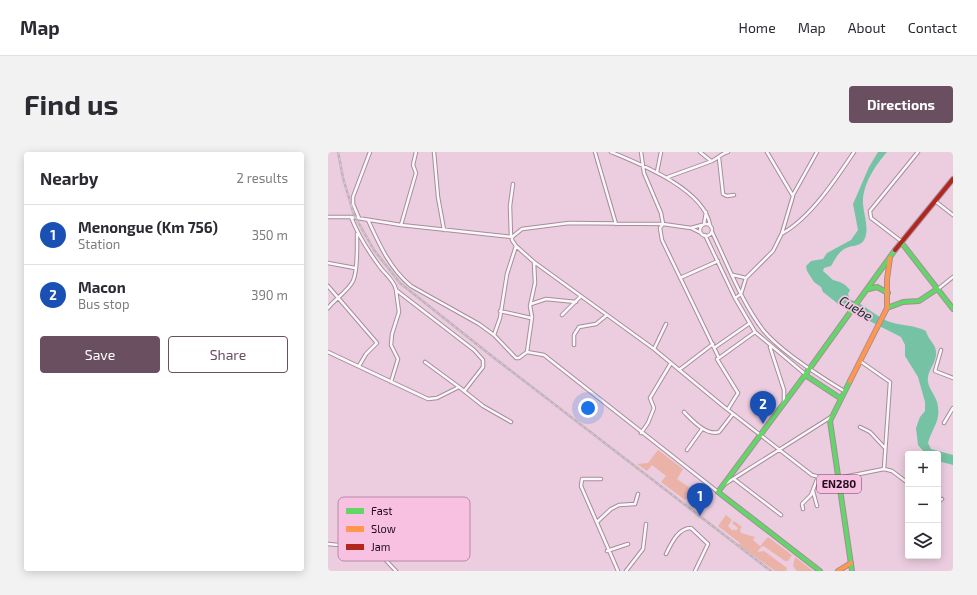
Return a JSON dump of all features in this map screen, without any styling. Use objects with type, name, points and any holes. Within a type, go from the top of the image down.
[{"type":"main road","name":"EN280","points":[[805,375],[901,242],[953,179]]},
{"type":"main road","points":[[901,242],[953,309]]},
{"type":"main road","name":"EN280","points":[[852,571],[830,427],[831,417],[887,308],[887,279],[890,258]]},
{"type":"main road","points":[[868,289],[878,287],[888,293]]},
{"type":"main road","points":[[887,308],[903,302],[919,301],[937,289]]},
{"type":"main road","points":[[820,571],[718,492],[805,375],[840,398]]},
{"type":"main road","points":[[838,571],[851,563]]},
{"type":"street","points":[[359,218],[353,204],[353,197],[370,152]]},
{"type":"street","points":[[401,225],[416,173],[413,165],[416,152]]},
{"type":"street","points":[[434,152],[438,197],[444,230]]},
{"type":"street","points":[[595,152],[616,224]]},
{"type":"street","points":[[611,152],[641,167],[644,166],[668,177],[706,212],[712,232],[741,294],[764,331],[810,369],[844,391]]},
{"type":"street","points":[[641,152],[644,173],[661,213],[663,224],[660,228],[662,240],[713,344],[719,358],[717,360],[738,394],[728,409]]},
{"type":"street","points":[[657,172],[661,152]]},
{"type":"street","points":[[700,152],[712,161]]},
{"type":"street","points":[[668,177],[712,161],[718,158],[723,152],[728,152]]},
{"type":"street","points":[[767,152],[793,196]]},
{"type":"street","points":[[735,298],[741,294],[746,278],[773,250],[782,233],[793,196],[817,152]]},
{"type":"street","points":[[782,233],[793,227],[813,206],[854,152]]},
{"type":"street","points":[[901,242],[871,218],[870,211],[918,152]]},
{"type":"street","points":[[718,158],[723,194],[727,196],[734,195]]},
{"type":"street","points":[[513,184],[510,206],[512,240],[516,246],[534,262],[654,349],[760,435],[818,477],[838,480],[884,469],[892,470],[905,480]]},
{"type":"street","points":[[935,201],[953,215]]},
{"type":"street","points":[[701,233],[700,229],[703,225],[706,212]]},
{"type":"street","points":[[328,217],[351,217],[401,225],[512,237],[522,229],[569,223],[663,224],[690,228],[705,236],[720,264],[735,298],[755,332],[805,375]]},
{"type":"street","points":[[351,217],[357,233],[395,286],[396,290],[399,312],[390,345],[398,359],[391,382]]},
{"type":"street","points":[[368,220],[390,263],[402,279],[426,296],[466,315],[494,334],[516,358],[519,358],[527,352],[532,318],[531,304],[535,283],[534,262]]},
{"type":"street","points":[[690,228],[710,225]]},
{"type":"street","points":[[705,236],[712,232]]},
{"type":"street","points":[[328,308],[353,281],[357,233]]},
{"type":"street","points":[[494,334],[500,318],[507,274],[516,246]]},
{"type":"street","points":[[680,278],[718,260]]},
{"type":"street","points":[[720,264],[727,262]]},
{"type":"street","points":[[328,263],[355,268]]},
{"type":"street","points":[[733,275],[746,278]]},
{"type":"street","points":[[937,289],[953,277]]},
{"type":"street","points":[[328,286],[352,311],[377,343],[366,354],[359,366]]},
{"type":"street","points":[[396,290],[474,350],[483,360],[483,367],[465,390]]},
{"type":"street","points":[[562,316],[581,296]]},
{"type":"street","points":[[531,304],[546,298],[576,302]]},
{"type":"street","points":[[500,311],[532,318]]},
{"type":"street","points":[[574,345],[574,335],[579,327],[596,324],[607,315]]},
{"type":"street","points":[[714,348],[750,323]]},
{"type":"street","points":[[654,349],[666,324]]},
{"type":"street","points":[[759,336],[764,331]]},
{"type":"street","points":[[719,358],[755,332]]},
{"type":"street","points":[[679,370],[713,344]]},
{"type":"street","points":[[770,346],[784,390],[784,404]]},
{"type":"street","points":[[941,350],[935,371],[953,378]]},
{"type":"street","points":[[328,352],[431,400],[460,387]]},
{"type":"street","points":[[527,352],[544,355],[641,433],[718,492]]},
{"type":"street","points":[[860,361],[890,382],[884,469]]},
{"type":"street","points":[[425,362],[465,390],[483,406],[511,422]]},
{"type":"street","points":[[641,433],[651,418],[654,408],[650,398],[671,363]]},
{"type":"street","points":[[829,390],[832,384]]},
{"type":"street","points":[[784,390],[791,394]]},
{"type":"street","points":[[944,423],[953,408]]},
{"type":"street","points":[[684,412],[702,428],[718,433],[734,414]]},
{"type":"street","points":[[723,485],[831,417]]},
{"type":"street","points":[[860,427],[870,432],[885,448]]},
{"type":"street","points":[[687,450],[702,428]]},
{"type":"street","points":[[803,509],[802,504],[813,490],[818,477]]},
{"type":"street","points":[[734,478],[781,515]]},
{"type":"street","points":[[601,479],[582,479],[580,484],[597,522],[607,551],[618,571]]},
{"type":"street","points":[[813,490],[817,506]]},
{"type":"street","points":[[597,522],[611,509],[619,505],[635,504],[638,494]]},
{"type":"street","points":[[627,571],[643,549],[646,524]]},
{"type":"street","points":[[666,554],[675,537],[688,528],[691,528],[708,544],[695,571]]},
{"type":"street","points":[[328,544],[338,545]]},
{"type":"street","points":[[607,551],[628,544]]},
{"type":"street","points":[[386,561],[394,571]]},
{"type":"shaded area","points":[[658,450],[683,469],[677,479],[693,490],[685,500],[661,482],[666,476],[652,465],[647,471],[637,464],[648,463]]},
{"type":"shaded area","points":[[726,515],[732,520],[728,526],[733,531],[734,529],[736,531],[738,528],[732,523],[734,521],[742,527],[740,529],[741,533],[755,537],[753,540],[760,546],[768,537],[792,555],[788,561],[785,561],[762,546],[757,552],[764,551],[787,568],[786,571],[775,571],[739,545],[740,543],[718,526]]},
{"type":"shaded area","points":[[795,557],[813,571],[797,571],[793,566]]},
{"type":"water","name":"Cuebe","points":[[878,152],[887,152],[870,176],[863,197],[866,226],[864,241],[843,250],[831,266],[824,268],[823,271],[833,280],[842,283],[850,290],[848,294],[850,300],[859,303],[885,320],[926,331],[936,349],[935,360],[928,378],[938,409],[936,424],[928,443],[931,449],[938,451],[923,451],[918,445],[916,428],[920,417],[925,411],[925,402],[918,377],[905,356],[905,345],[901,337],[842,307],[823,292],[821,287],[814,282],[807,271],[806,266],[811,261],[823,259],[827,253],[851,240],[858,230],[853,204],[869,167]]},
{"type":"water","points":[[941,452],[953,455],[953,465],[941,462]]},
{"type":"railway","points":[[338,152],[343,178],[354,215],[374,250],[400,283],[493,357],[771,571]]},
{"type":"traffic: fast","points":[[901,242],[953,309]]},
{"type":"traffic: fast","points":[[840,398],[805,375],[895,250]]},
{"type":"traffic: fast","points":[[869,289],[877,287],[888,293]]},
{"type":"traffic: fast","points":[[887,308],[903,302],[919,301],[937,289]]},
{"type":"traffic: fast","points":[[805,375],[718,492],[820,571]]},
{"type":"traffic: fast","points":[[850,381],[830,421],[852,571]]},
{"type":"traffic: slow","points":[[850,381],[887,308],[887,279],[890,258]]},
{"type":"traffic: slow","points":[[838,571],[851,563]]},
{"type":"traffic: jam","points":[[895,250],[953,179]]},
{"type":"place","name":"Macon","points":[[763,424]]},
{"type":"place","name":"Menongue (Km 756)","points":[[700,516]]}]
